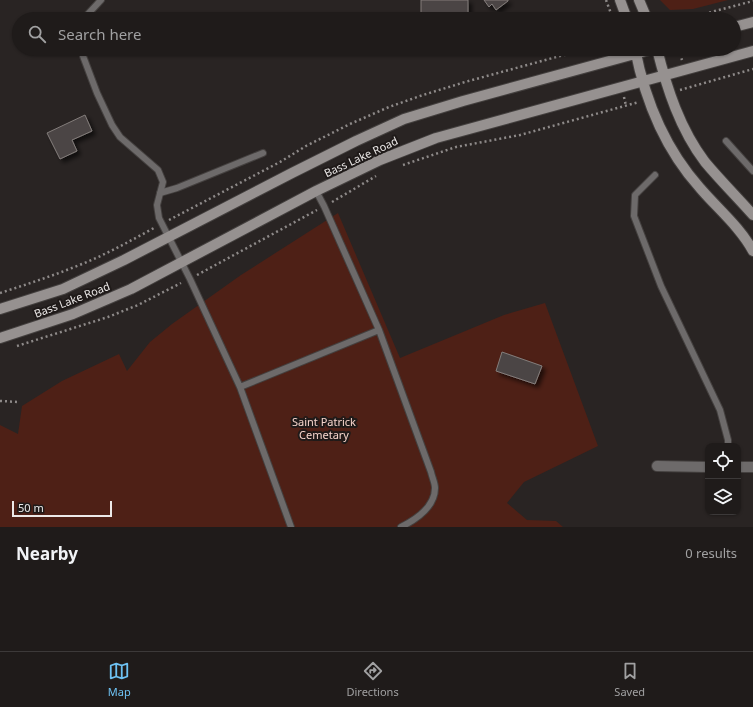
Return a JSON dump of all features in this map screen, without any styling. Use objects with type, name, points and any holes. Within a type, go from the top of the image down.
[{"type":"main road","points":[[620,0],[624,12]]},
{"type":"main road","points":[[639,0],[644,12]]},
{"type":"main road","points":[[741,25],[753,22]]},
{"type":"main road","name":"Bass Lake Road","points":[[741,54],[753,51]]},
{"type":"main road","name":"Bass Lake Road","points":[[0,308],[63,288],[124,260],[356,140],[404,120],[618,56]]},
{"type":"main road","points":[[636,56],[642,81],[651,106],[677,159],[699,188],[752,245]]},
{"type":"main road","points":[[659,56],[673,103],[690,140],[705,162],[753,215]]},
{"type":"main road","name":"Bass Lake Road","points":[[0,338],[73,314],[131,289],[316,191],[380,160],[436,138],[734,56]]},
{"type":"street","points":[[657,466],[705,468]]},
{"type":"street","points":[[741,468],[753,467]]},
{"type":"lane","points":[[90,12],[101,0]]},
{"type":"lane","points":[[83,56],[112,125],[120,137],[158,170],[163,182],[157,205],[159,218],[182,263],[240,387],[292,527]]},
{"type":"lane","points":[[726,140],[753,171]]},
{"type":"lane","points":[[160,193],[177,188],[263,154]]},
{"type":"lane","points":[[655,175],[635,195],[634,216],[664,292],[720,410],[728,443]]},
{"type":"lane","points":[[316,191],[379,330],[431,472],[435,488],[431,506],[412,522],[401,527]]},
{"type":"lane","points":[[240,387],[379,330]]},
{"type":"path","points":[[606,0],[610,12]]},
{"type":"path","points":[[711,12],[753,1]]},
{"type":"path","points":[[689,88],[753,69]]},
{"type":"path","points":[[399,166],[456,147],[520,135],[626,106]]},
{"type":"path","points":[[330,203],[378,175]]},
{"type":"path","points":[[198,274],[318,209]]},
{"type":"path","points":[[0,293],[83,264],[153,229]]},
{"type":"path","points":[[12,347],[108,317],[138,305],[182,283]]},
{"type":"path","points":[[0,401],[19,402]]},
{"type":"green space","points":[[660,0],[728,0],[693,9],[670,10]]},
{"type":"green space","name":"Saint Patrick Cemetary","points":[[338,213],[400,358],[504,315],[545,303],[598,446],[524,482],[507,503],[527,520],[556,521],[563,527],[0,527],[0,425],[18,434],[22,406],[62,381],[119,354],[127,371],[150,342],[172,324],[241,275]]},
{"type":"building","points":[[421,0],[468,0],[468,12],[421,12]]},
{"type":"building","points":[[484,0],[508,1],[496,10],[492,4],[489,7]]},
{"type":"building","points":[[85,115],[92,131],[72,140],[77,151],[60,159],[47,133]]},
{"type":"building","points":[[502,352],[542,366],[535,384],[496,371]]}]
